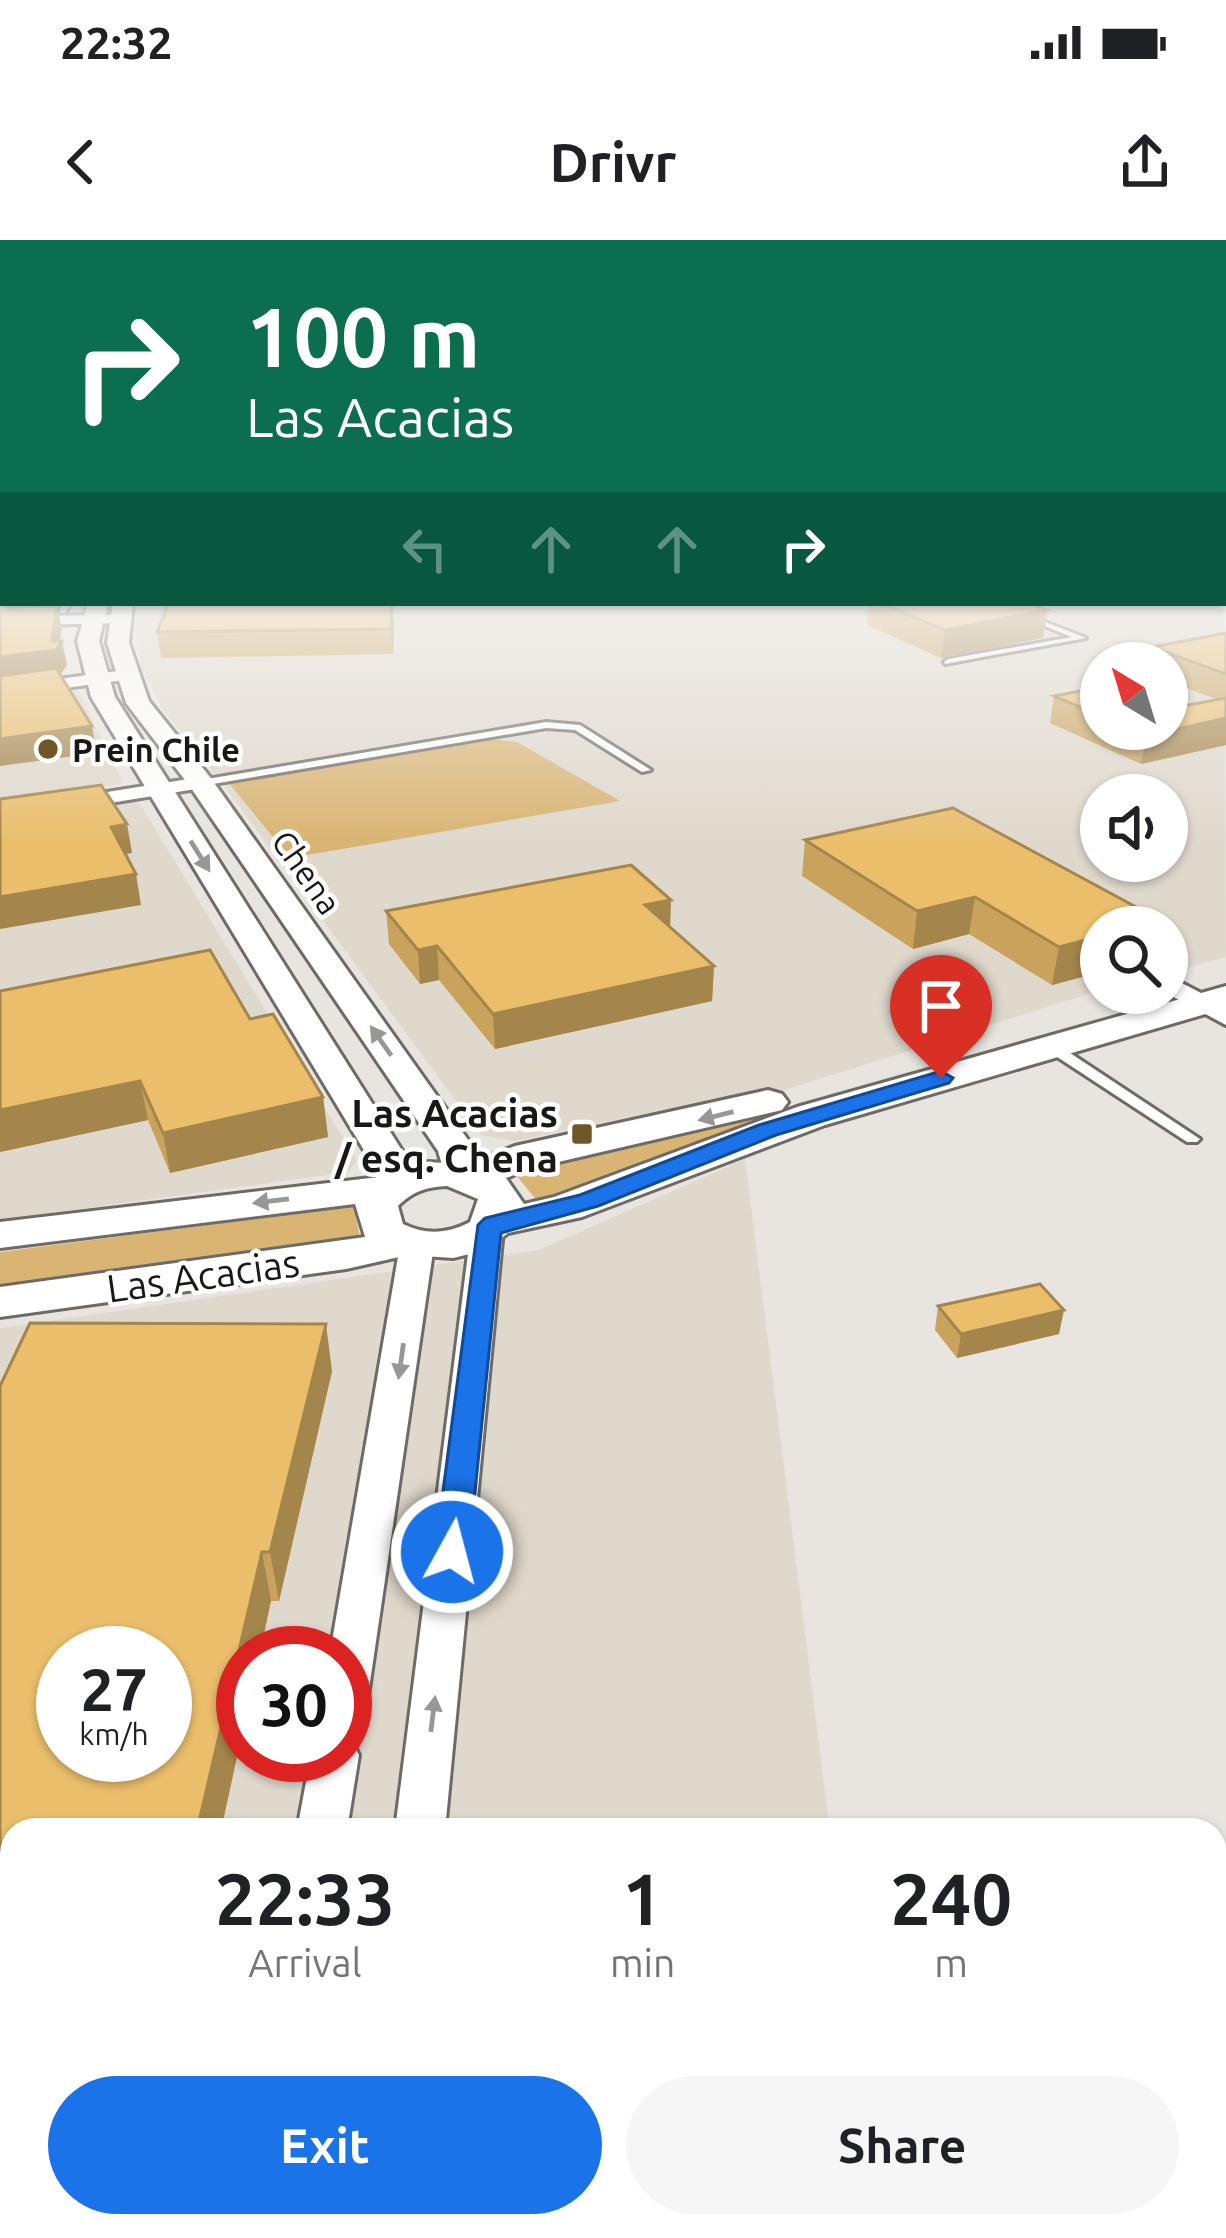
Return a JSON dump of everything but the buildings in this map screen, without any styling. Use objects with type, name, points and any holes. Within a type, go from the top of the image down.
[{"type":"main road","points":[[466,1176],[515,1160],[742,1109],[1196,994]]},
{"type":"main road","points":[[491,1227],[566,1208],[768,1130],[1050,1046],[1196,994]]},
{"type":"main road","name":"Las Acacias","points":[[0,1235],[392,1187],[421,1176],[466,1176]]},
{"type":"main road","points":[[466,1176],[500,1197],[502,1210],[491,1227]]},
{"type":"main road","points":[[392,1187],[376,1206],[377,1223],[411,1243]]},
{"type":"main road","name":"Las Acacias","points":[[0,1302],[411,1243],[455,1244],[491,1227]]},
{"type":"street","name":"Chena","points":[[99,659],[159,790],[384,1152],[392,1187]]},
{"type":"street","name":"Chena","points":[[110,677],[138,703],[201,783],[457,1151],[466,1176]]},
{"type":"street","points":[[0,692],[110,677]]},
{"type":"street","points":[[0,814],[201,783]]},
{"type":"street","points":[[421,1818],[491,1227]]},
{"type":"street","points":[[355,1626],[411,1243]]},
{"type":"street","points":[[324,1818],[330,1782]]},
{"type":"lane","points":[[948,662],[963,659]]},
{"type":"lane","points":[[201,783],[546,725],[578,727],[646,770]]},
{"type":"lane","points":[[1050,1046],[1192,1139]]},
{"type":"shaded area","points":[[140,659],[1080,659],[1080,750],[1188,750],[1188,659],[1224,659],[1226,957],[1188,967],[1188,906],[1080,906],[1080,997],[772,1094],[674,1115],[670,1108],[515,1141],[481,1135],[163,710]]},
{"type":"shaded area","points":[[79,691],[123,783],[0,803],[0,699]]},
{"type":"shaded area","points":[[491,739],[517,742],[620,801],[290,858],[228,782]]},
{"type":"shaded area","points":[[140,804],[357,1161],[348,1172],[0,1220],[0,823]]},
{"type":"shaded area","points":[[759,1114],[767,1121],[538,1202],[516,1175]]},
{"type":"shaded area","points":[[745,1159],[828,1818],[0,1818],[0,1328],[539,1250]]},
{"type":"shaded area","points":[[354,1206],[361,1243],[0,1291],[0,1252]]},
{"type":"place","name":"Prein Chile","points":[[48,749]]},
{"type":"place","name":"Las Acacias / esq. Chena","points":[[582,1134]]},
{"type":"route","points":[[452,1552],[487,1230],[495,1223],[589,1201],[768,1130],[941,1078]]}]
